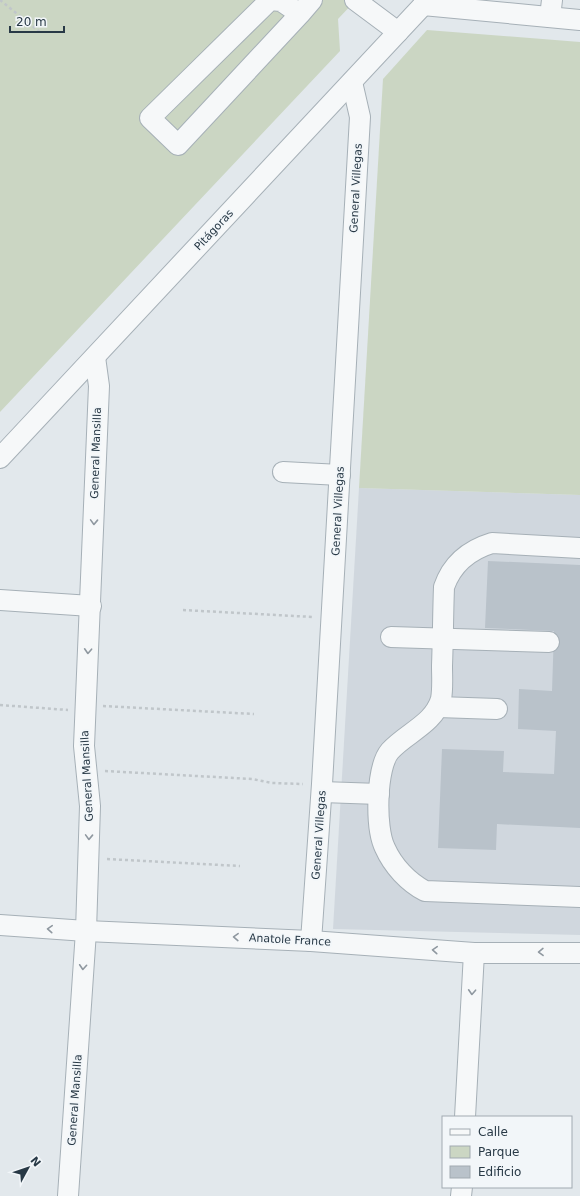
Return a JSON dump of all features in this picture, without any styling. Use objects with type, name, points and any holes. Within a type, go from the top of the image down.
[{"type":"street","points":[[270,0],[306,7],[178,145],[150,118],[270,0]]},
{"type":"street","points":[[356,0],[398,32]]},
{"type":"street","points":[[425,2],[551,8],[580,20]]},
{"type":"street","name":"Pitágoras","points":[[0,458],[425,2]]},
{"type":"street","name":"General Villegas","points":[[311,941],[322,788],[360,117],[352,82]]},
{"type":"street","name":"General Mansilla","points":[[68,1196],[86,931],[90,806],[84,746],[84,708],[91,606],[99,386],[95,357]]},
{"type":"street","points":[[282,472],[340,475]]},
{"type":"street","points":[[580,548],[501,542],[480,546],[469,553],[448,575],[444,587],[441,698],[438,707],[431,718],[390,751],[380,774],[379,794],[380,837],[384,847],[393,863],[415,885],[425,891],[580,897]]},
{"type":"street","points":[[0,600],[91,606]]},
{"type":"street","points":[[391,637],[549,642]]},
{"type":"street","points":[[438,707],[497,709]]},
{"type":"street","points":[[322,788],[379,794]]},
{"type":"street","name":"Anatole France","points":[[0,925],[86,931],[311,941],[474,953],[580,952]]},
{"type":"street","points":[[465,1116],[474,953]]},
{"type":"path","points":[[0,0],[41,33]]},
{"type":"path","points":[[182,610],[332,618]]},
{"type":"path","points":[[0,705],[254,714]]},
{"type":"path","points":[[86,770],[252,779],[272,783],[322,788]]},
{"type":"path","points":[[88,858],[240,866]]},
{"type":"shaded area","points":[[359,488],[580,495],[580,935],[333,929]]},
{"type":"green space","points":[[0,0],[356,0],[338,19],[340,51],[0,412]]},
{"type":"green space","points":[[427,30],[580,42],[580,495],[359,488],[383,79]]},
{"type":"building","points":[[488,561],[580,565],[580,828],[497,824],[496,850],[438,848],[442,749],[504,751],[503,772],[554,774],[556,731],[518,729],[519,689],[552,691],[554,631],[485,628]]}]
